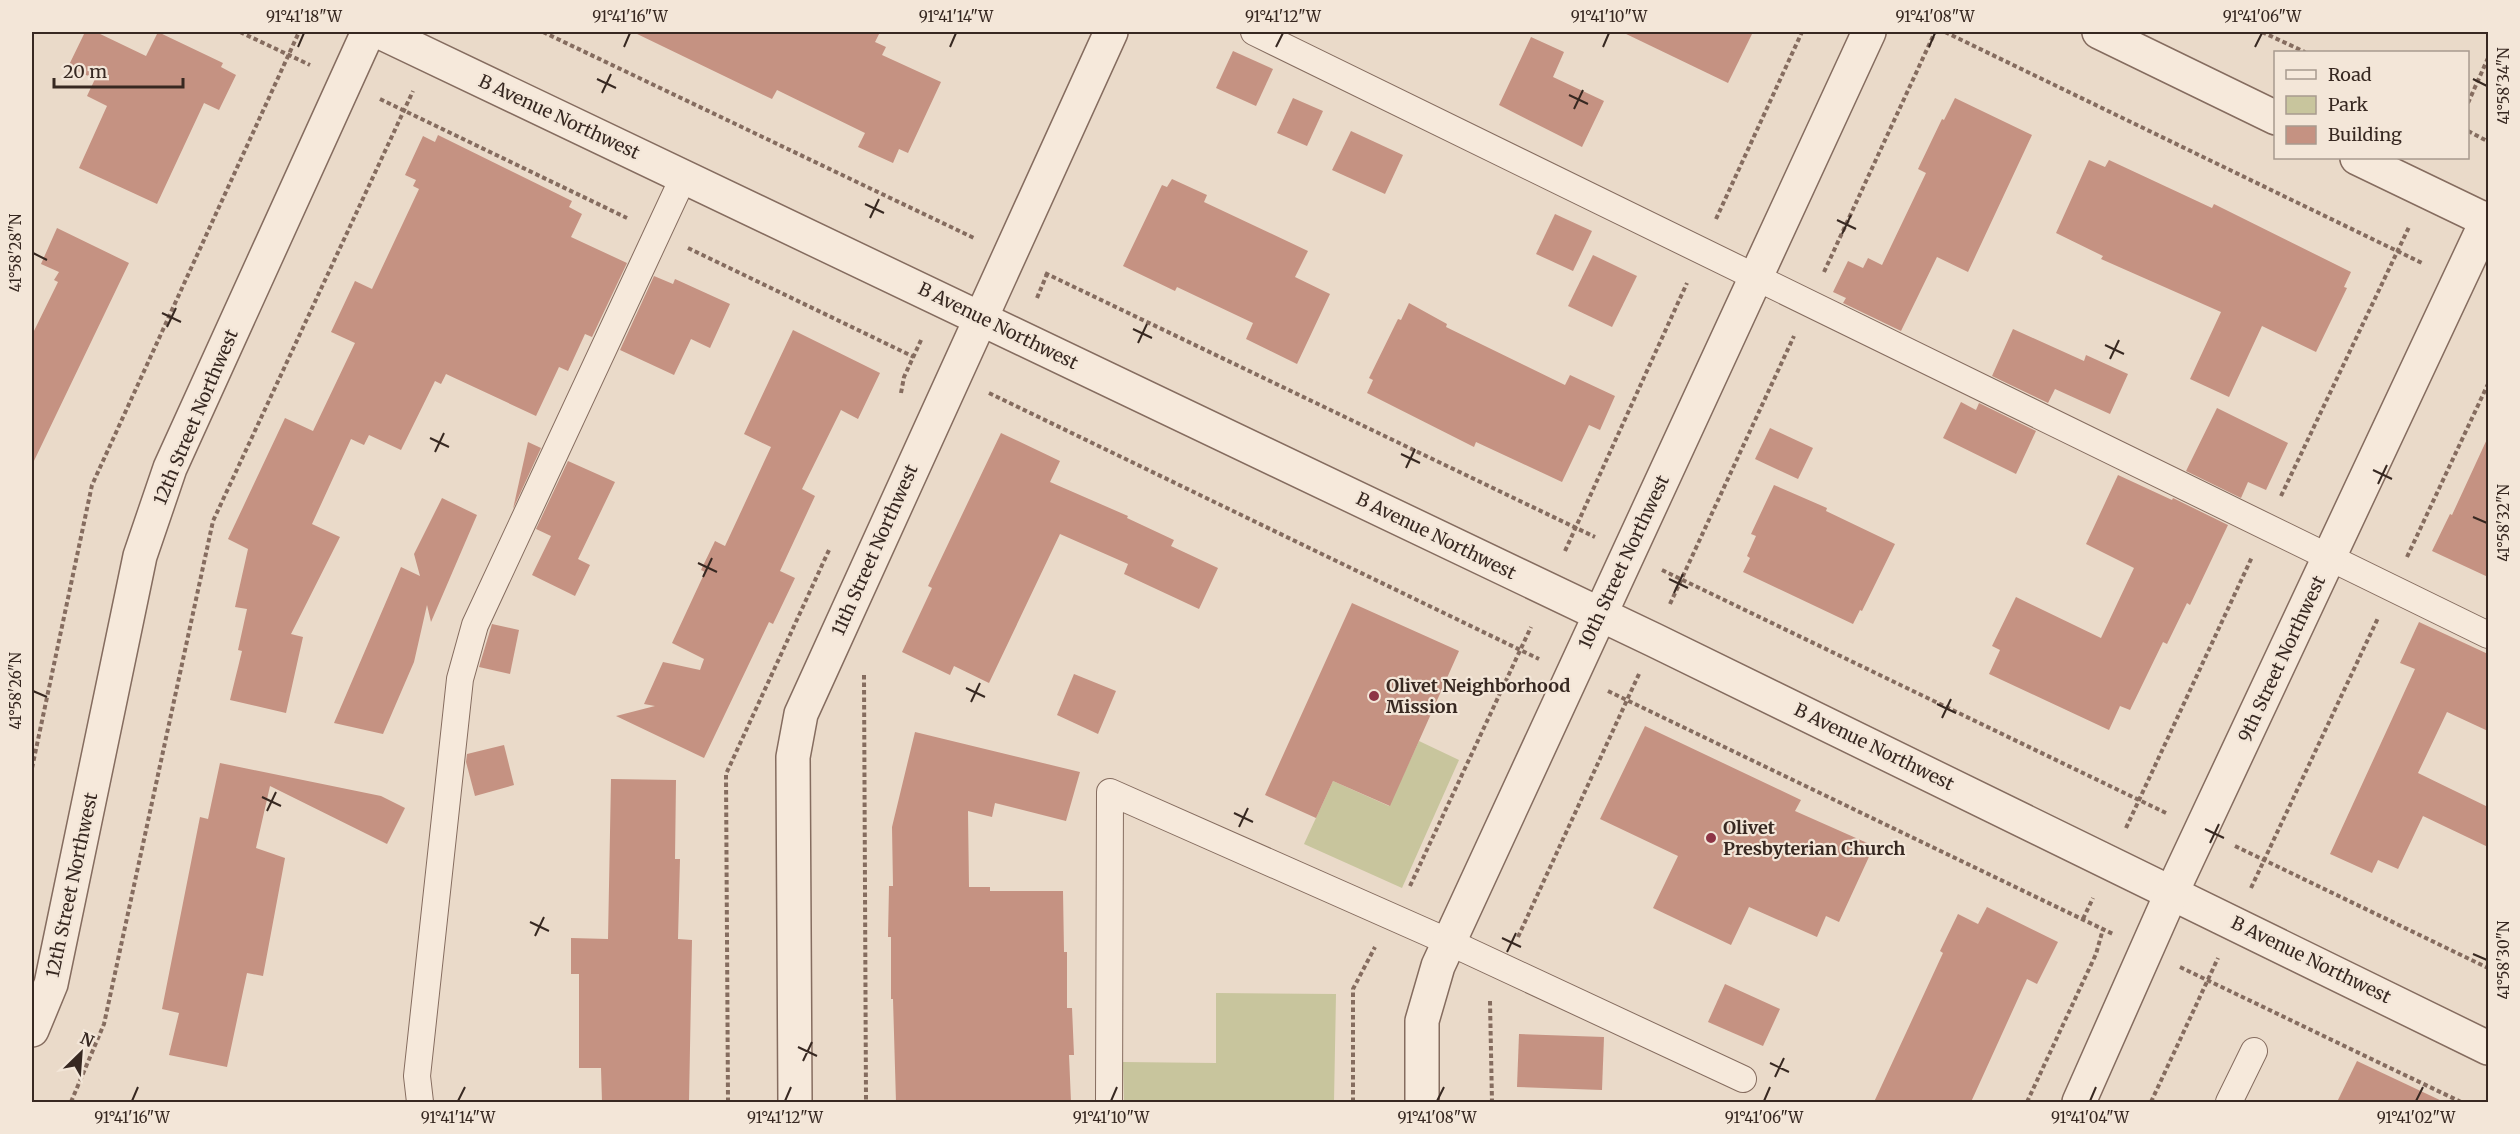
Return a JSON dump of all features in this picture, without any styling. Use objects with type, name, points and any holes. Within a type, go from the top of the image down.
[{"type":"street","name":"12th Street Northwest","points":[[32,1030],[51,984],[140,556],[170,468],[368,32]]},
{"type":"street","name":"B Avenue Northwest","points":[[380,32],[1600,614],[2488,1048]]},
{"type":"street","name":"11th Street Northwest","points":[[795,1102],[793,757],[801,714],[1111,32]]},
{"type":"street","name":"10th Street Northwest","points":[[1422,1102],[1422,1021],[1438,966],[1869,32]]},
{"type":"street","points":[[2099,32],[2274,117]]},
{"type":"street","points":[[2359,159],[2488,220]]},
{"type":"street","name":"9th Street Northwest","points":[[2079,1102],[2172,892],[2488,220]]},
{"type":"lane","points":[[1254,32],[2488,635]]},
{"type":"lane","points":[[420,1102],[417,1076],[460,680],[475,625],[684,176]]},
{"type":"lane","points":[[1109,1102],[1110,792],[1449,942],[1743,1079]]},
{"type":"lane","points":[[2229,1102],[2254,1051]]},
{"type":"path","points":[[240,32],[319,69]]},
{"type":"path","points":[[32,768],[92,485],[299,32]]},
{"type":"path","points":[[543,32],[978,241]]},
{"type":"path","points":[[1565,551],[1802,32]]},
{"type":"path","points":[[1945,32],[2429,267]]},
{"type":"path","points":[[2262,32],[2303,51]]},
{"type":"path","points":[[2469,101],[2488,58]]},
{"type":"path","points":[[71,1102],[104,1024],[213,521],[415,88]]},
{"type":"path","points":[[2469,132],[2487,141]]},
{"type":"path","points":[[1036,269],[1598,539]]},
{"type":"path","points":[[1037,298],[1047,274]]},
{"type":"path","points":[[986,404],[996,384]]},
{"type":"path","points":[[2249,892],[2488,384]]},
{"type":"path","points":[[981,388],[1544,661]]},
{"type":"path","points":[[1656,567],[2172,816]]},
{"type":"path","points":[[1353,1102],[1353,989],[1391,918],[1403,902],[1531,627]]},
{"type":"path","points":[[866,1102],[864,676],[867,665]]},
{"type":"path","points":[[1492,1102],[1490,996],[1642,668]]},
{"type":"path","points":[[1600,687],[2116,935]]},
{"type":"path","points":[[2230,843],[2488,968]]},
{"type":"path","points":[[2083,919],[2097,889]]},
{"type":"path","points":[[2027,1102],[2096,954],[2103,929]]},
{"type":"path","points":[[2151,1102],[2222,949]]},
{"type":"path","points":[[2174,964],[2461,1102]]},
{"type":"green space","points":[[1419,741],[1459,760],[1402,888],[1304,844],[1333,781],[1389,806]]},
{"type":"green space","points":[[1216,993],[1336,994],[1334,1102],[1124,1102],[1123,1062],[1216,1063]]},
{"type":"building","points":[[85,32],[96,32],[146,56],[158,32],[223,63],[221,67],[236,75],[219,110],[204,103],[157,204],[79,168],[107,106],[87,96],[95,79],[68,67]]},
{"type":"building","points":[[633,32],[880,32],[875,42],[886,47],[882,55],[941,82],[908,153],[899,149],[893,163],[858,147],[865,133],[777,90],[772,99]]},
{"type":"building","points":[[1622,32],[1753,32],[1728,83]]},
{"type":"building","points":[[1531,37],[1564,52],[1553,77],[1604,101],[1582,147],[1499,105]]},
{"type":"building","points":[[1233,51],[1273,69],[1256,106],[1216,88]]},
{"type":"building","points":[[1293,98],[1323,111],[1307,146],[1277,133]]},
{"type":"building","points":[[1955,98],[2032,135],[1968,272],[1937,257],[1901,331],[1843,303],[1846,298],[1833,292],[1848,261],[1863,268],[1868,258],[1882,265],[1926,173],[1918,169],[1942,119],[1944,120]]},
{"type":"building","points":[[1351,131],[1403,155],[1385,194],[1332,170]]},
{"type":"building","points":[[438,135],[572,201],[569,207],[582,214],[571,237],[627,263],[592,337],[585,334],[568,371],[559,367],[536,416],[446,374],[441,384],[435,381],[401,450],[369,435],[364,445],[351,439],[312,524],[340,537],[291,634],[303,637],[286,713],[230,700],[242,651],[238,650],[247,609],[235,607],[248,549],[228,539],[285,418],[313,431],[355,343],[331,332],[355,281],[372,289],[419,189],[413,186],[416,180],[405,175],[423,136],[435,142]]},
{"type":"building","points":[[2089,160],[2105,167],[2109,160],[2212,208],[2214,204],[2351,272],[2344,287],[2347,288],[2316,352],[2262,326],[2229,397],[2190,379],[2221,312],[2101,259],[2103,256],[2056,233]]},
{"type":"building","points":[[1172,179],[1207,195],[1204,202],[1308,251],[1295,277],[1330,294],[1297,364],[1246,339],[1253,323],[1177,287],[1175,291],[1123,266],[1162,185],[1167,187]]},
{"type":"building","points":[[1555,214],[1592,231],[1573,271],[1536,254]]},
{"type":"building","points":[[57,228],[129,263],[32,465],[32,335],[58,282],[54,280],[59,272],[41,264]]},
{"type":"building","points":[[1593,255],[1637,276],[1612,327],[1568,306]]},
{"type":"building","points":[[654,276],[673,284],[675,279],[730,304],[710,348],[691,339],[674,375],[620,350]]},
{"type":"building","points":[[1409,303],[1447,324],[1446,327],[1565,385],[1570,375],[1615,396],[1600,430],[1589,425],[1562,482],[1476,442],[1474,447],[1367,393],[1373,380],[1369,378],[1398,319],[1401,320]]},
{"type":"building","points":[[2013,329],[2084,361],[2086,355],[2128,374],[2110,414],[2055,389],[2048,403],[1992,376]]},
{"type":"building","points":[[793,330],[880,373],[858,419],[841,410],[802,489],[815,496],[780,571],[795,578],[773,624],[769,622],[704,758],[616,716],[655,706],[644,704],[663,662],[700,670],[704,659],[672,643],[705,572],[701,570],[715,541],[725,546],[771,447],[744,434]]},
{"type":"building","points":[[1961,402],[1976,410],[1979,403],[2036,431],[2016,474],[1943,438]]},
{"type":"building","points":[[2217,408],[2288,443],[2266,490],[2248,482],[2241,498],[2186,471]]},
{"type":"building","points":[[1770,428],[1813,448],[1798,479],[1755,459]]},
{"type":"building","points":[[1001,433],[1060,461],[1050,482],[1128,516],[1127,518],[1174,540],[1171,546],[1218,568],[1199,609],[1124,574],[1128,564],[1060,534],[989,683],[954,666],[950,675],[902,652],[932,588],[928,586]]},
{"type":"building","points":[[2488,437],[2488,577],[2432,551],[2450,514],[2452,515]]},
{"type":"building","points":[[528,442],[541,448],[513,509]]},
{"type":"building","points":[[568,461],[615,482],[578,559],[590,565],[575,596],[532,575],[551,536],[536,529]]},
{"type":"building","points":[[2118,475],[2172,500],[2173,498],[2228,525],[2190,605],[2187,603],[2167,644],[2163,642],[2130,710],[2120,706],[2109,730],[1989,674],[2000,650],[1992,646],[2016,597],[2101,638],[2134,568],[2086,544]]},
{"type":"building","points":[[1774,485],[1827,508],[1826,511],[1895,544],[1862,611],[1860,610],[1853,624],[1743,572],[1750,558],[1747,556],[1756,536],[1751,534]]},
{"type":"building","points":[[442,498],[477,515],[431,622],[427,605],[414,662],[383,734],[334,723],[401,567],[420,576],[414,554]]},
{"type":"building","name":"Olivet Neighborhood Mission","points":[[1352,603],[1459,651],[1390,806],[1333,781],[1316,818],[1265,795]]},
{"type":"building","points":[[2419,622],[2488,654],[2488,731],[2447,712],[2418,773],[2488,807],[2488,847],[2423,816],[2398,869],[2378,860],[2372,873],[2330,854],[2415,669],[2400,663]]},
{"type":"building","points":[[492,624],[519,630],[510,674],[479,667]]},
{"type":"building","points":[[1074,674],[1116,691],[1098,734],[1057,715]]},
{"type":"building","name":"Olivet Presbyterian Church","points":[[1645,726],[1801,800],[1795,811],[1874,846],[1839,922],[1826,916],[1817,937],[1749,907],[1731,945],[1653,908],[1678,856],[1600,819]]},
{"type":"building","points":[[915,732],[1080,772],[1066,821],[995,803],[992,817],[968,811],[969,887],[990,887],[990,891],[1063,891],[1064,952],[1067,952],[1067,1008],[1072,1008],[1074,1055],[1069,1055],[1071,1102],[896,1102],[893,999],[891,999],[891,937],[888,937],[889,886],[893,886],[892,827]]},
{"type":"building","points":[[504,745],[514,785],[475,796],[466,762],[467,754]]},
{"type":"building","points":[[220,763],[381,796],[405,808],[387,844],[270,786],[256,848],[285,858],[263,976],[247,973],[227,1067],[169,1055],[179,1013],[162,1009],[200,817],[208,819]]},
{"type":"building","points":[[611,779],[676,780],[675,859],[680,859],[678,939],[692,940],[689,1102],[602,1102],[601,1068],[579,1068],[579,974],[571,974],[571,938],[608,939]]},
{"type":"building","points":[[1987,907],[2058,942],[2037,984],[2027,979],[1971,1102],[1874,1102],[1943,953],[1940,951],[1958,914],[1978,924]]},
{"type":"building","points":[[1725,984],[1780,1009],[1763,1046],[1708,1022]]},
{"type":"building","points":[[1519,1034],[1604,1037],[1602,1090],[1517,1087]]},
{"type":"building","points":[[2357,1061],[2444,1102],[2337,1102]]},
{"type":"place","name":"Olivet Neighborhood Mission","points":[[1374,696]]},
{"type":"place","name":"Olivet Presbyterian Church","points":[[1711,838]]}]
